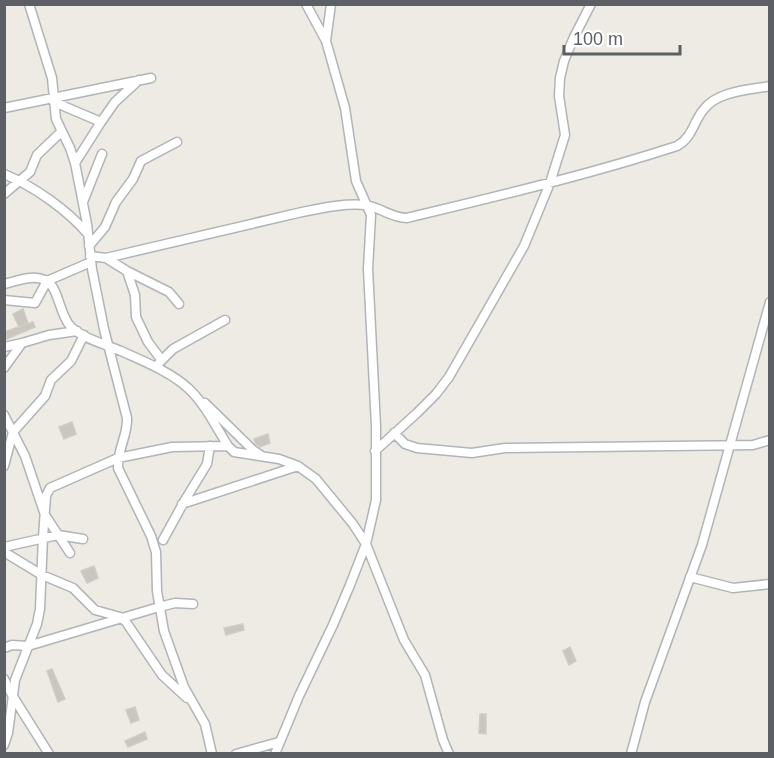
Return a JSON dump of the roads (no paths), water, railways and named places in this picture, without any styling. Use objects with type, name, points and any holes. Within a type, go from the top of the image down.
[{"type":"street","points":[[29,4],[52,78],[56,119],[75,163],[88,234],[90,259],[107,345],[127,418],[128,426],[118,458],[118,468],[151,536],[156,552],[159,607],[164,631],[179,675],[205,724],[212,753]]},
{"type":"street","points":[[275,753],[333,625],[366,544],[376,500],[368,269],[372,220],[353,170],[345,108],[326,41],[306,4]]},
{"type":"street","points":[[326,41],[331,4]]},
{"type":"street","points":[[375,451],[436,394],[460,361],[524,246],[550,183],[566,135],[559,96],[564,61],[591,4]]},
{"type":"street","points":[[4,108],[151,78]]},
{"type":"street","points":[[75,163],[115,102],[140,80]]},
{"type":"street","points":[[4,300],[35,303],[47,281],[90,259],[106,258],[302,212],[367,205],[391,216],[407,218],[615,166],[685,142],[705,108],[713,101],[723,96],[770,86]]},
{"type":"street","points":[[54,99],[101,122]]},
{"type":"street","points":[[4,194],[30,172],[37,155],[61,132]]},
{"type":"street","points":[[89,246],[105,227],[116,202],[133,179],[141,161],[177,142]]},
{"type":"street","points":[[83,203],[102,154]]},
{"type":"street","points":[[4,174],[20,180],[57,205],[88,234]]},
{"type":"street","points":[[106,258],[127,272],[169,292],[179,304]]},
{"type":"street","points":[[127,272],[135,296],[136,317],[148,342],[160,358]]},
{"type":"street","points":[[4,284],[28,278],[47,281],[53,289],[66,321],[81,333],[155,368],[188,388],[234,452],[279,459],[298,466],[316,479],[353,524],[366,544],[398,626],[425,675],[443,740],[449,753]]},
{"type":"street","points":[[631,753],[645,702],[690,577],[731,444],[741,398],[770,302]]},
{"type":"street","points":[[155,368],[174,349],[225,320]]},
{"type":"street","points":[[4,347],[49,335],[81,333]]},
{"type":"street","points":[[4,466],[13,432],[45,396],[51,380],[71,361],[81,333]]},
{"type":"street","points":[[4,368],[22,343]]},
{"type":"street","points":[[206,403],[253,450],[264,457]]},
{"type":"street","points":[[4,415],[25,456],[45,515],[70,553]]},
{"type":"street","points":[[394,433],[410,446],[464,453],[505,448],[753,445],[770,440]]},
{"type":"street","points":[[163,540],[182,504],[207,465],[210,446]]},
{"type":"street","points":[[4,745],[8,733],[12,695],[40,609],[46,496],[50,488],[118,458],[172,447],[228,446]]},
{"type":"street","points":[[182,504],[298,466]]},
{"type":"street","points":[[4,547],[58,535],[82,539]]},
{"type":"street","points":[[4,552],[42,574],[73,588],[95,610],[120,617],[126,622],[162,675],[196,706]]},
{"type":"street","points":[[690,577],[733,588],[770,584]]},
{"type":"street","points":[[4,648],[12,645],[28,646],[120,617],[175,603],[193,604]]},
{"type":"street","points":[[4,679],[49,753]]},
{"type":"street","points":[[236,753],[279,741]]}]
